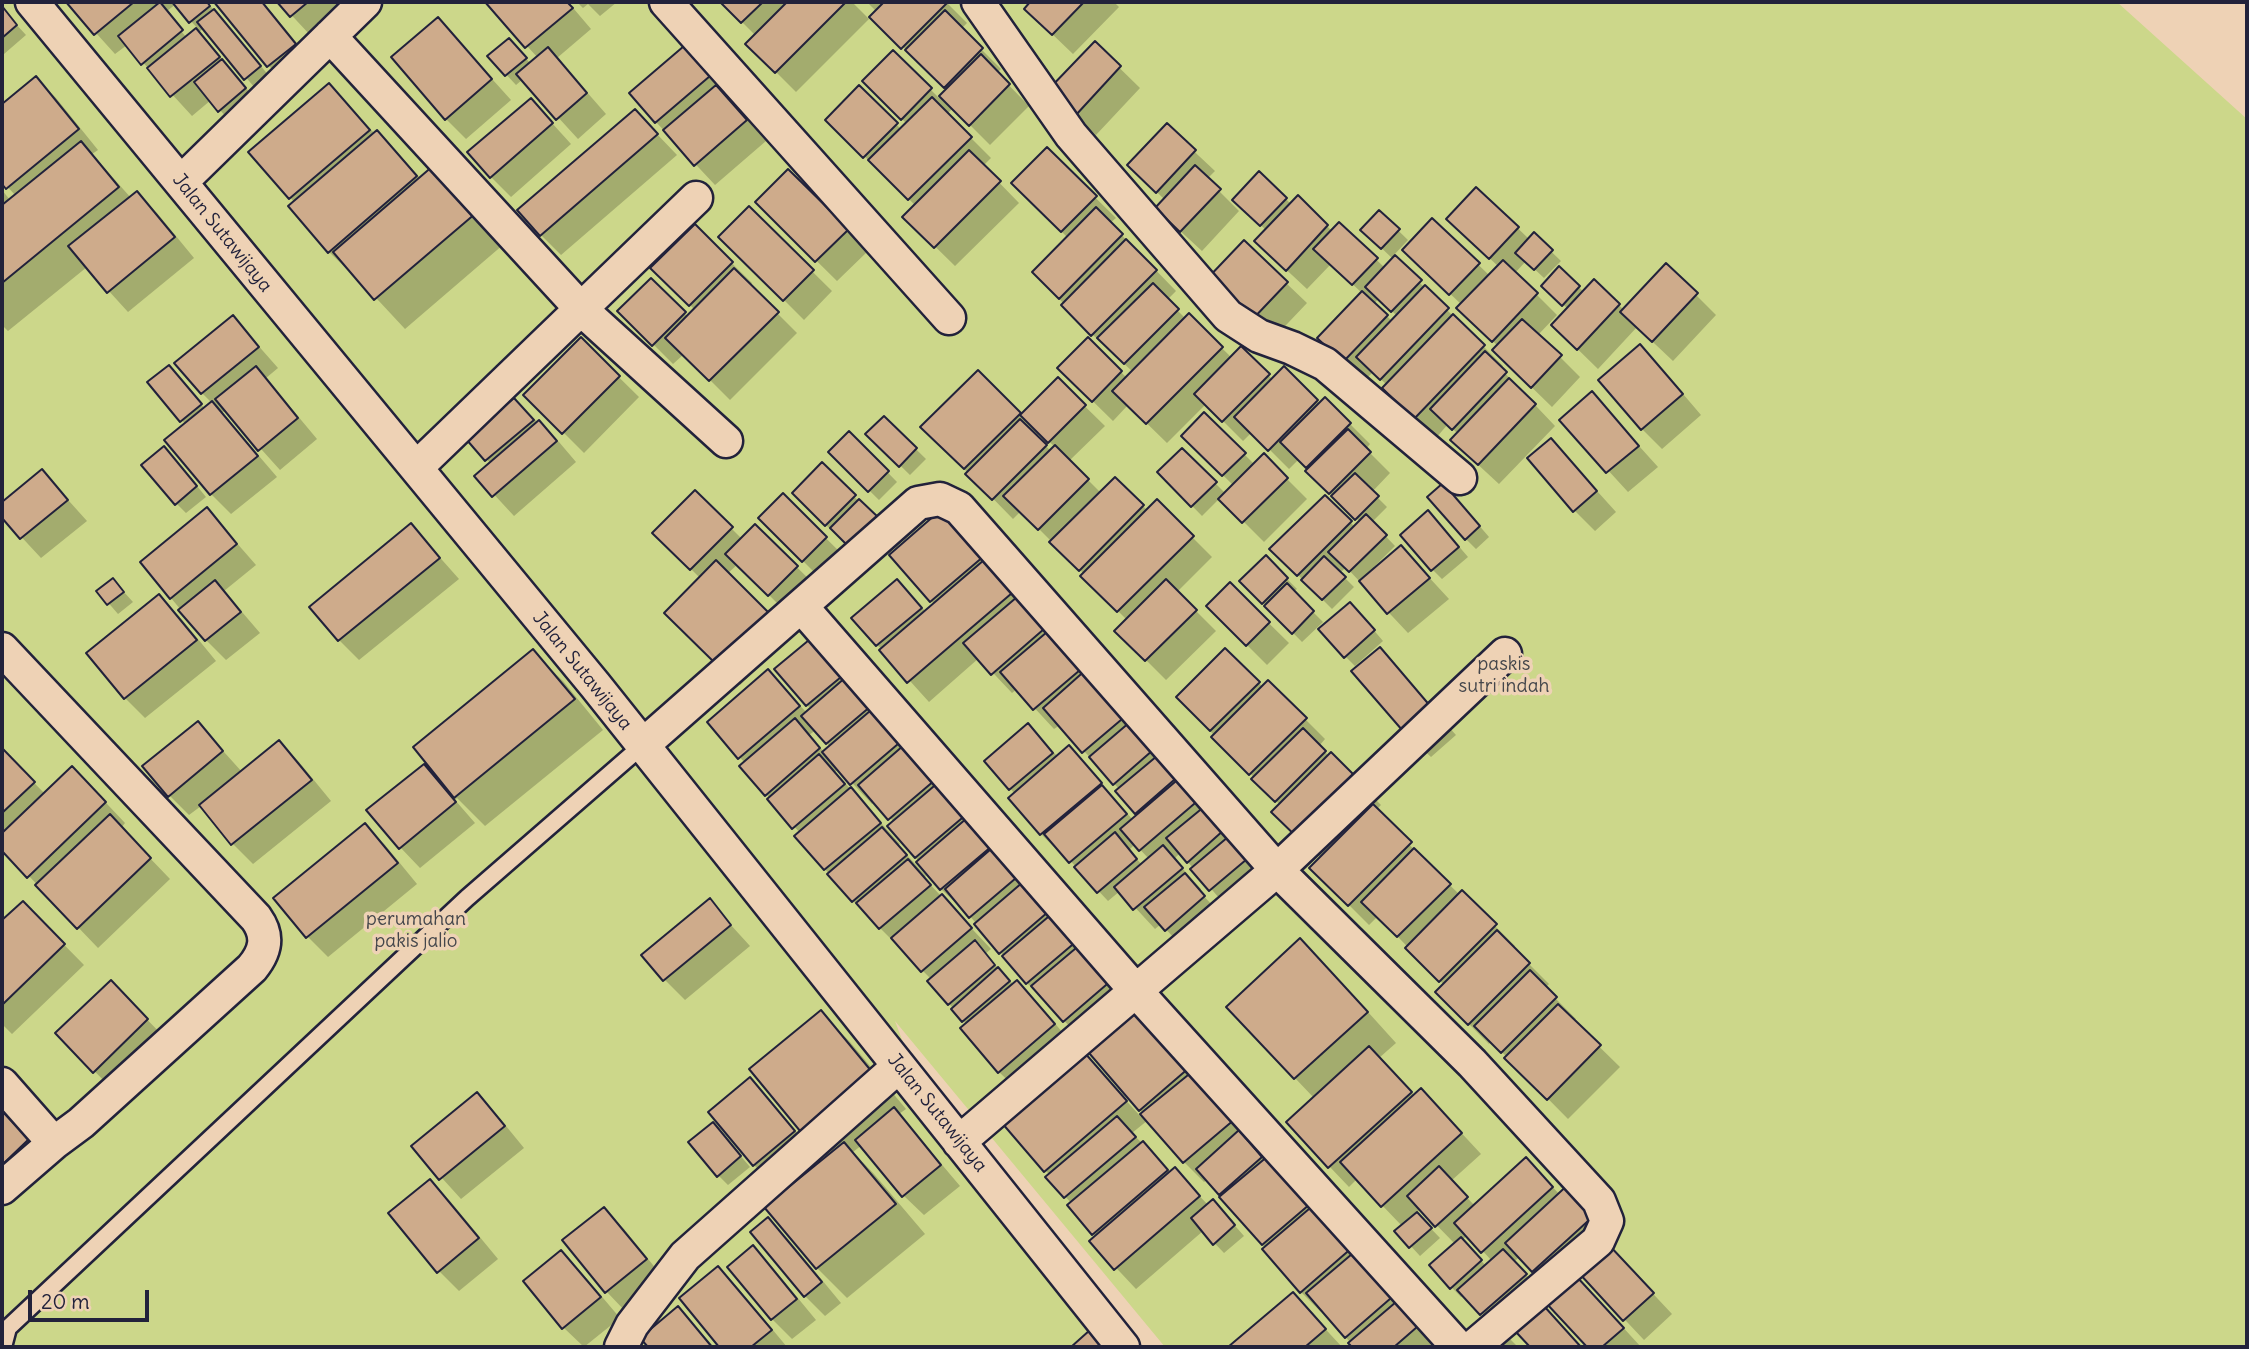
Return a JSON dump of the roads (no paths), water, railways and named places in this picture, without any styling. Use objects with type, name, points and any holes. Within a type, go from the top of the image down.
[{"type":"street","name":"Jalan Sutawijaya","points":[[32,2],[643,745],[1123,1347]]},
{"type":"street","points":[[181,182],[365,2]]},
{"type":"street","points":[[666,2],[949,317]]},
{"type":"street","points":[[978,2],[1071,135],[1228,316],[1259,336],[1292,348],[1325,365],[1460,478]]},
{"type":"street","points":[[330,36],[583,310],[726,441]]},
{"type":"street","points":[[416,468],[583,310],[696,198]]},
{"type":"street","points":[[643,745],[918,503],[940,499],[959,508],[1278,870],[1472,1063],[1599,1201],[1607,1221],[1598,1241],[1473,1347]]},
{"type":"street","points":[[801,606],[1136,991],[1458,1347]]},
{"type":"street","points":[[2,649],[256,918],[263,928],[266,940],[261,957],[252,968],[81,1123],[2,1188]]},
{"type":"street","points":[[959,1142],[1278,870],[1505,654]]},
{"type":"street","points":[[621,1347],[632,1325],[685,1256],[899,1066]]},
{"type":"street","points":[[2,1084],[54,1143]]},
{"type":"lane","points":[[3,1347],[8,1328],[467,898],[643,745]]},
{"type":"park label","name":"paskis sutri indah","points":[[1504,676]]},
{"type":"park label","name":"perumahan pakis jalio","points":[[416,931]]}]
